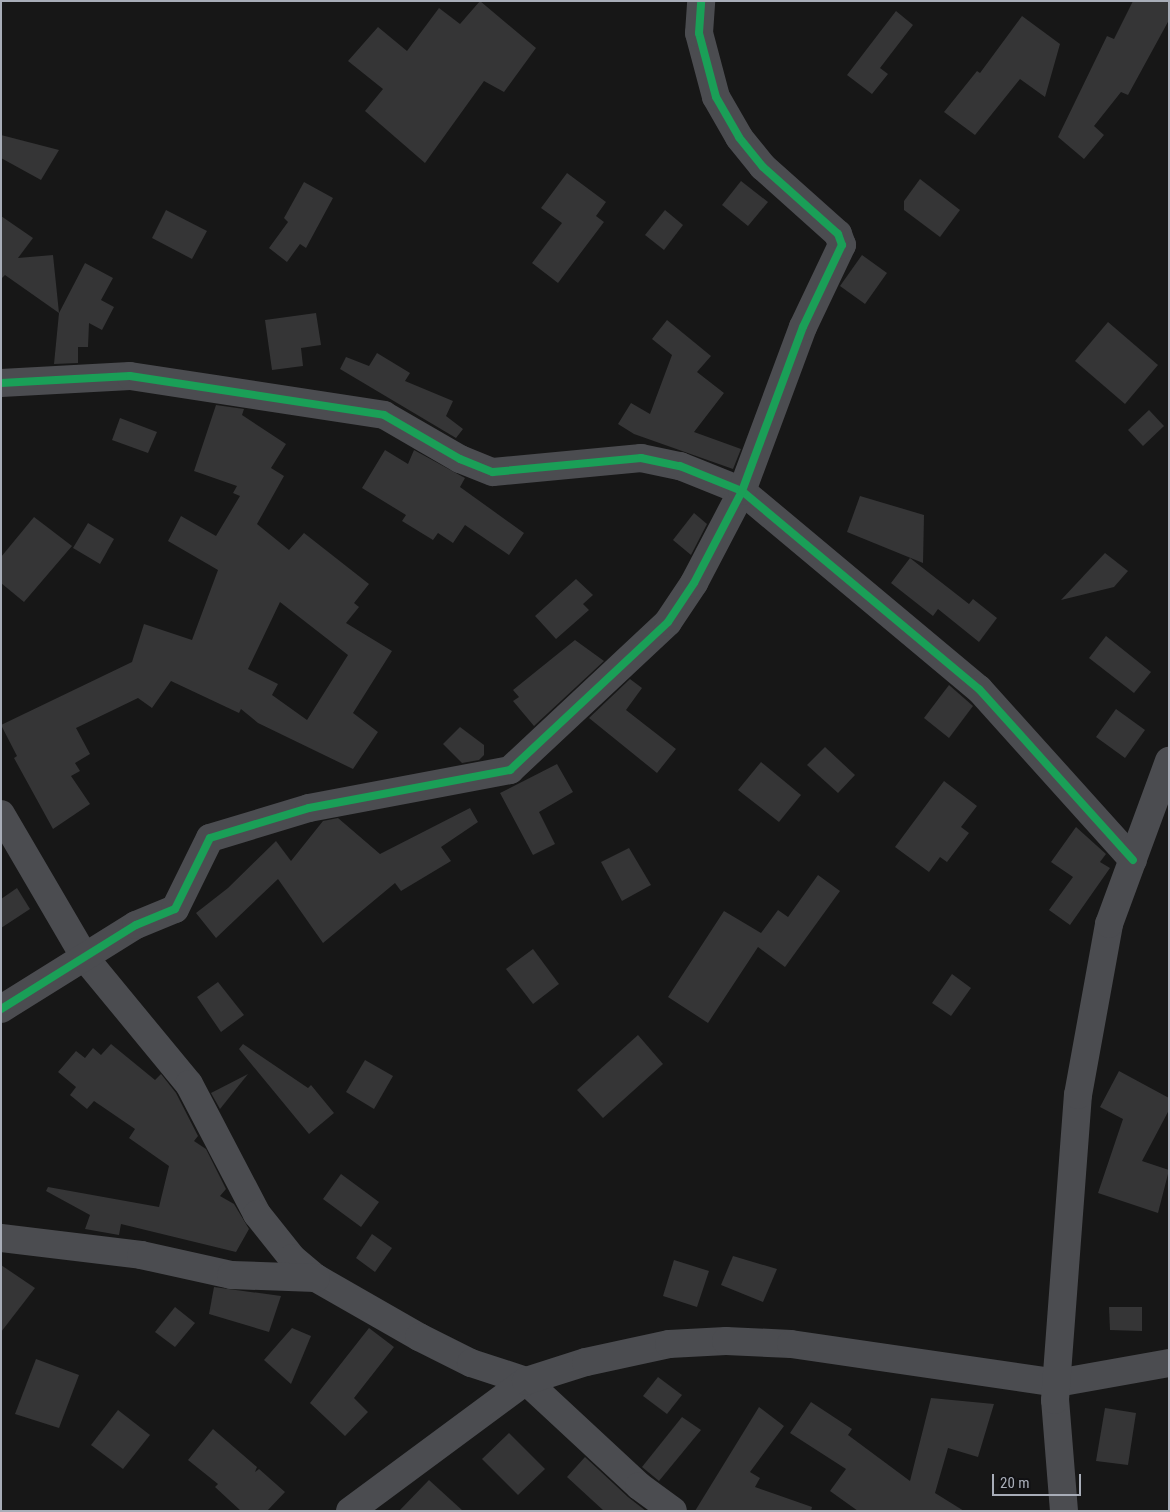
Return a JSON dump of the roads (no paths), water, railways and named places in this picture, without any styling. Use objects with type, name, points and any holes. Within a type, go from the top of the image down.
[{"type":"street","points":[[1,1009],[136,925],[175,909],[210,838],[309,808],[510,770],[668,622],[694,583],[742,491],[803,327],[842,244],[838,234],[763,167],[735,129],[716,97],[698,21],[701,1]]},
{"type":"street","points":[[1,383],[130,376],[384,415],[460,459],[493,472],[641,458],[680,466],[742,491],[979,689],[1132,860]]},
{"type":"street","points":[[1064,1511],[1054,1400],[1057,1383],[1078,1095],[1109,924],[1169,762]]},
{"type":"street","points":[[1,814],[85,958],[189,1084],[257,1214],[292,1258],[316,1278],[471,1363],[526,1381],[639,1486],[672,1511]]},
{"type":"street","points":[[1,1238],[141,1255],[231,1275],[316,1278]]},
{"type":"street","points":[[350,1511],[526,1381],[586,1362],[669,1344],[726,1341],[791,1344],[1057,1383],[1169,1363]]}]
